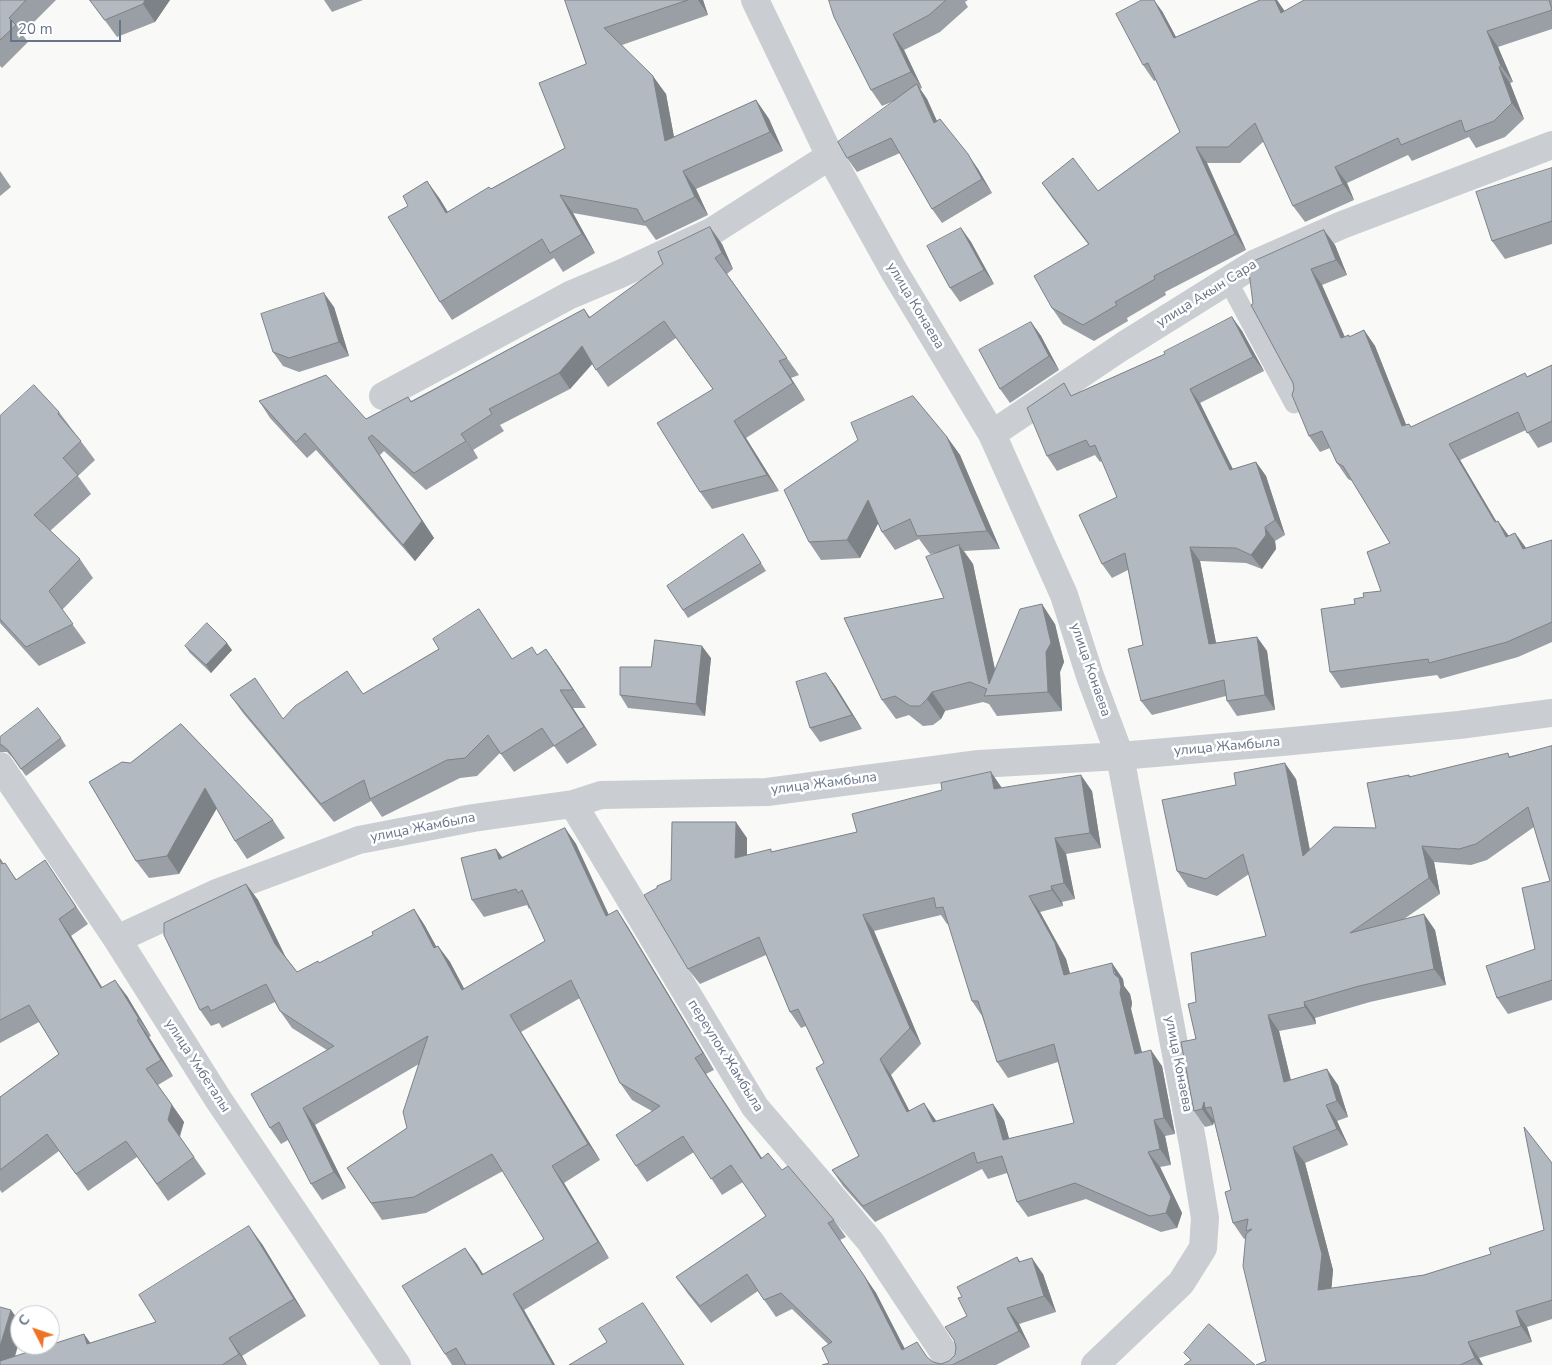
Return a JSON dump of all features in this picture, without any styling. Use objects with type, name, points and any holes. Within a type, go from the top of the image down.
[{"type":"street","name":"улица Конаева","points":[[754,0],[830,156],[894,271],[992,434],[1064,595],[1090,676],[1120,756],[1205,1218],[1203,1248],[1181,1283],[1096,1365]]},
{"type":"street","name":"улица Акын Сара","points":[[992,434],[1123,346],[1256,263],[1342,225],[1552,145]]},
{"type":"street","points":[[383,396],[570,295],[711,232],[830,156]]},
{"type":"street","name":"улица Жамбыла","points":[[117,939],[219,892],[359,840],[473,818],[573,804],[601,795],[767,792],[978,764],[1120,756],[1460,725],[1552,713]]},
{"type":"street","name":"улица Умбеталы","points":[[0,766],[117,939],[218,1099],[397,1365]]},
{"type":"street","name":"переулок Жамбыла","points":[[573,804],[755,1107],[870,1242],[952,1365]]},
{"type":"lane","points":[[1228,281],[1294,404]]},
{"type":"building","points":[[0,0],[26,0],[9,18],[16,25],[0,40]]},
{"type":"building","points":[[90,0],[145,0],[143,4],[105,20]]},
{"type":"building","points":[[565,0],[688,0],[604,28],[653,76],[665,141],[756,100],[770,132],[683,171],[695,197],[644,222],[637,209],[560,195],[582,234],[550,253],[542,239],[440,302],[388,217],[408,206],[403,196],[427,181],[446,213],[489,187],[491,189],[565,148],[539,83],[586,64]]},
{"type":"building","points":[[829,0],[946,0],[929,15],[893,34],[911,72],[871,90],[834,17]]},
{"type":"building","points":[[1142,0],[1154,0],[1174,38],[1260,0],[1275,0],[1281,13],[1304,0],[1549,0],[1552,10],[1487,31],[1501,66],[1499,67],[1512,103],[1494,121],[1465,132],[1461,120],[1401,145],[1398,138],[1335,167],[1343,184],[1293,206],[1255,123],[1228,147],[1196,147],[1235,234],[1154,276],[1155,279],[1115,302],[1117,305],[1083,325],[1052,308],[1034,276],[1089,244],[1042,183],[1073,158],[1098,191],[1180,132],[1148,63],[1143,65],[1116,14]]},
{"type":"building","points":[[917,84],[934,123],[940,119],[968,154],[982,179],[932,209],[891,138],[847,158],[838,142]]},
{"type":"building","points":[[1552,168],[1552,221],[1492,241],[1476,192]]},
{"type":"building","points":[[710,227],[722,253],[715,258],[787,358],[779,361],[793,383],[734,421],[767,475],[700,492],[657,423],[713,389],[664,321],[596,370],[582,346],[559,373],[489,409],[492,414],[461,434],[466,441],[414,473],[372,435],[368,438],[422,521],[403,545],[305,433],[296,442],[259,401],[326,375],[366,419],[408,397],[411,402],[584,309],[589,318],[663,264],[658,252]]},
{"type":"building","points":[[961,228],[984,270],[950,288],[927,246]]},
{"type":"building","points":[[1324,230],[1336,260],[1311,269],[1341,338],[1349,335],[1349,337],[1364,330],[1402,426],[1409,424],[1411,427],[1525,373],[1527,377],[1552,365],[1552,421],[1527,433],[1518,412],[1449,444],[1495,522],[1498,521],[1506,537],[1515,533],[1523,549],[1552,540],[1552,622],[1507,642],[1429,663],[1428,659],[1330,672],[1321,609],[1355,604],[1354,599],[1364,597],[1363,593],[1381,591],[1367,552],[1390,543],[1343,466],[1337,463],[1322,431],[1309,436],[1292,395],[1293,383],[1251,305],[1253,304],[1248,264]]},
{"type":"building","points":[[324,293],[339,342],[289,358],[273,352],[261,314]]},
{"type":"building","points":[[1232,317],[1253,357],[1190,389],[1230,470],[1256,462],[1275,520],[1265,527],[1266,535],[1251,555],[1236,548],[1190,547],[1209,644],[1257,637],[1265,695],[1227,701],[1224,680],[1141,701],[1128,649],[1143,645],[1125,553],[1102,564],[1079,515],[1117,497],[1095,445],[1090,447],[1086,440],[1047,456],[1027,408],[1064,383],[1071,396],[1165,354],[1164,352]]},
{"type":"building","points":[[1031,322],[1049,356],[1000,389],[979,350]]},
{"type":"building","points":[[34,385],[59,412],[58,414],[81,441],[63,458],[78,475],[34,515],[80,559],[49,591],[73,624],[26,647],[0,619],[0,416]]},
{"type":"building","points":[[913,396],[947,437],[987,531],[917,536],[910,519],[882,532],[868,500],[847,540],[809,542],[784,490],[858,440],[851,423]]},
{"type":"building","points":[[743,534],[761,563],[683,610],[667,586]]},
{"type":"building","points":[[959,545],[989,684],[1020,609],[1042,604],[1051,643],[1046,652],[1048,692],[984,696],[987,689],[970,682],[932,692],[920,706],[910,706],[895,696],[882,700],[844,618],[944,598],[926,557]]},
{"type":"building","points":[[479,609],[512,659],[532,647],[537,655],[546,649],[573,690],[560,690],[584,727],[554,746],[542,728],[501,754],[488,735],[465,758],[447,760],[370,799],[364,780],[321,804],[230,695],[255,678],[283,719],[295,706],[347,671],[363,694],[439,649],[433,639]]},
{"type":"building","points":[[207,623],[227,643],[206,665],[185,646]]},
{"type":"building","points":[[655,640],[702,646],[696,704],[620,695],[620,667],[651,667]]},
{"type":"building","points":[[826,673],[852,715],[810,728],[796,682]]},
{"type":"building","points":[[38,708],[61,738],[21,769],[8,750],[0,745],[0,737]]},
{"type":"building","points":[[181,724],[273,820],[235,841],[205,788],[167,856],[136,861],[89,782],[122,762],[130,763]]},
{"type":"building","points":[[1552,746],[1552,980],[1497,998],[1486,966],[1535,949],[1522,888],[1550,881],[1528,807],[1476,844],[1459,849],[1422,846],[1429,878],[1350,933],[1424,914],[1434,969],[1359,986],[1304,1002],[1305,1007],[1268,1015],[1284,1082],[1327,1069],[1337,1101],[1326,1105],[1337,1129],[1293,1147],[1322,1254],[1318,1290],[1424,1275],[1491,1254],[1489,1248],[1544,1230],[1524,1127],[1552,1163],[1552,1300],[1516,1311],[1521,1326],[1468,1342],[1475,1358],[1460,1365],[1256,1365],[1266,1361],[1243,1266],[1246,1234],[1252,1229],[1246,1231],[1248,1219],[1233,1223],[1225,1192],[1231,1190],[1211,1107],[1205,1108],[1204,1102],[1202,1109],[1194,1111],[1181,1042],[1196,1039],[1188,1004],[1196,1002],[1191,953],[1266,936],[1243,854],[1206,879],[1177,871],[1162,800],[1236,785],[1234,773],[1285,763],[1303,856],[1334,827],[1376,828],[1367,783],[1409,775],[1409,777],[1508,753],[1509,757]]},
{"type":"building","points":[[991,772],[994,789],[1081,775],[1090,833],[1055,838],[1064,883],[1051,886],[1052,890],[1029,896],[1055,943],[1064,975],[1112,963],[1114,974],[1119,978],[1120,993],[1135,1054],[1151,1050],[1164,1118],[1154,1120],[1160,1149],[1148,1152],[1171,1197],[1166,1213],[1150,1216],[1075,1183],[1017,1202],[1002,1156],[977,1163],[974,1152],[863,1206],[832,1170],[859,1156],[816,1068],[824,1063],[798,1009],[790,1012],[759,937],[688,969],[644,895],[657,888],[657,886],[671,880],[672,822],[736,822],[735,858],[771,849],[771,852],[857,832],[852,814],[942,790],[941,783]],"holes":[[[934,898],[936,908],[943,907],[972,1001],[978,1001],[997,1062],[1054,1044],[1074,1123],[1003,1140],[993,1104],[933,1122],[924,1103],[907,1112],[880,1059],[910,1028],[863,915]]]},
{"type":"building","points":[[565,828],[606,916],[617,910],[703,1053],[695,1058],[761,1159],[768,1153],[782,1170],[788,1166],[834,1220],[828,1223],[865,1277],[902,1350],[917,1342],[927,1357],[933,1362],[941,1364],[949,1361],[955,1355],[956,1347],[954,1340],[945,1327],[967,1316],[958,1298],[962,1297],[957,1287],[1017,1257],[1019,1262],[1032,1258],[1044,1296],[1007,1308],[1019,1331],[952,1365],[822,1365],[829,1363],[822,1348],[832,1342],[781,1293],[764,1300],[747,1274],[700,1306],[676,1277],[766,1216],[731,1165],[711,1179],[683,1136],[636,1166],[616,1135],[660,1106],[620,1083],[571,980],[510,1015],[588,1144],[552,1166],[598,1242],[513,1294],[553,1365],[466,1365],[456,1348],[445,1354],[402,1286],[465,1248],[482,1275],[544,1239],[492,1154],[414,1197],[371,1203],[347,1168],[407,1128],[403,1112],[428,1036],[303,1108],[334,1172],[311,1184],[279,1122],[270,1128],[251,1094],[334,1046],[280,1011],[266,984],[211,1011],[208,1006],[200,1010],[164,935],[164,923],[246,884],[275,944],[297,972],[318,961],[319,963],[373,935],[372,932],[414,909],[434,948],[438,946],[462,990],[545,941],[522,890],[518,893],[516,889],[472,900],[461,858],[496,849],[499,859]]},
{"type":"building","points":[[0,860],[2,864],[5,863],[16,880],[45,860],[76,907],[59,919],[101,988],[115,980],[161,1060],[146,1069],[172,1105],[168,1120],[194,1157],[157,1184],[126,1141],[76,1174],[47,1134],[0,1170],[0,1097],[59,1054],[29,1005],[0,1020]]},
{"type":"building","points":[[249,1226],[294,1299],[229,1338],[239,1354],[222,1365],[0,1365],[0,1361],[19,1355],[60,1355],[60,1342],[84,1334],[87,1344],[156,1322],[139,1295]]},
{"type":"building","points":[[643,1303],[684,1365],[569,1365],[607,1342],[599,1329]]},
{"type":"building","points":[[0,1307],[10,1310],[10,1313],[0,1346]]},
{"type":"building","points":[[1209,1324],[1255,1365],[1184,1365],[1191,1360],[1184,1353]]}]
